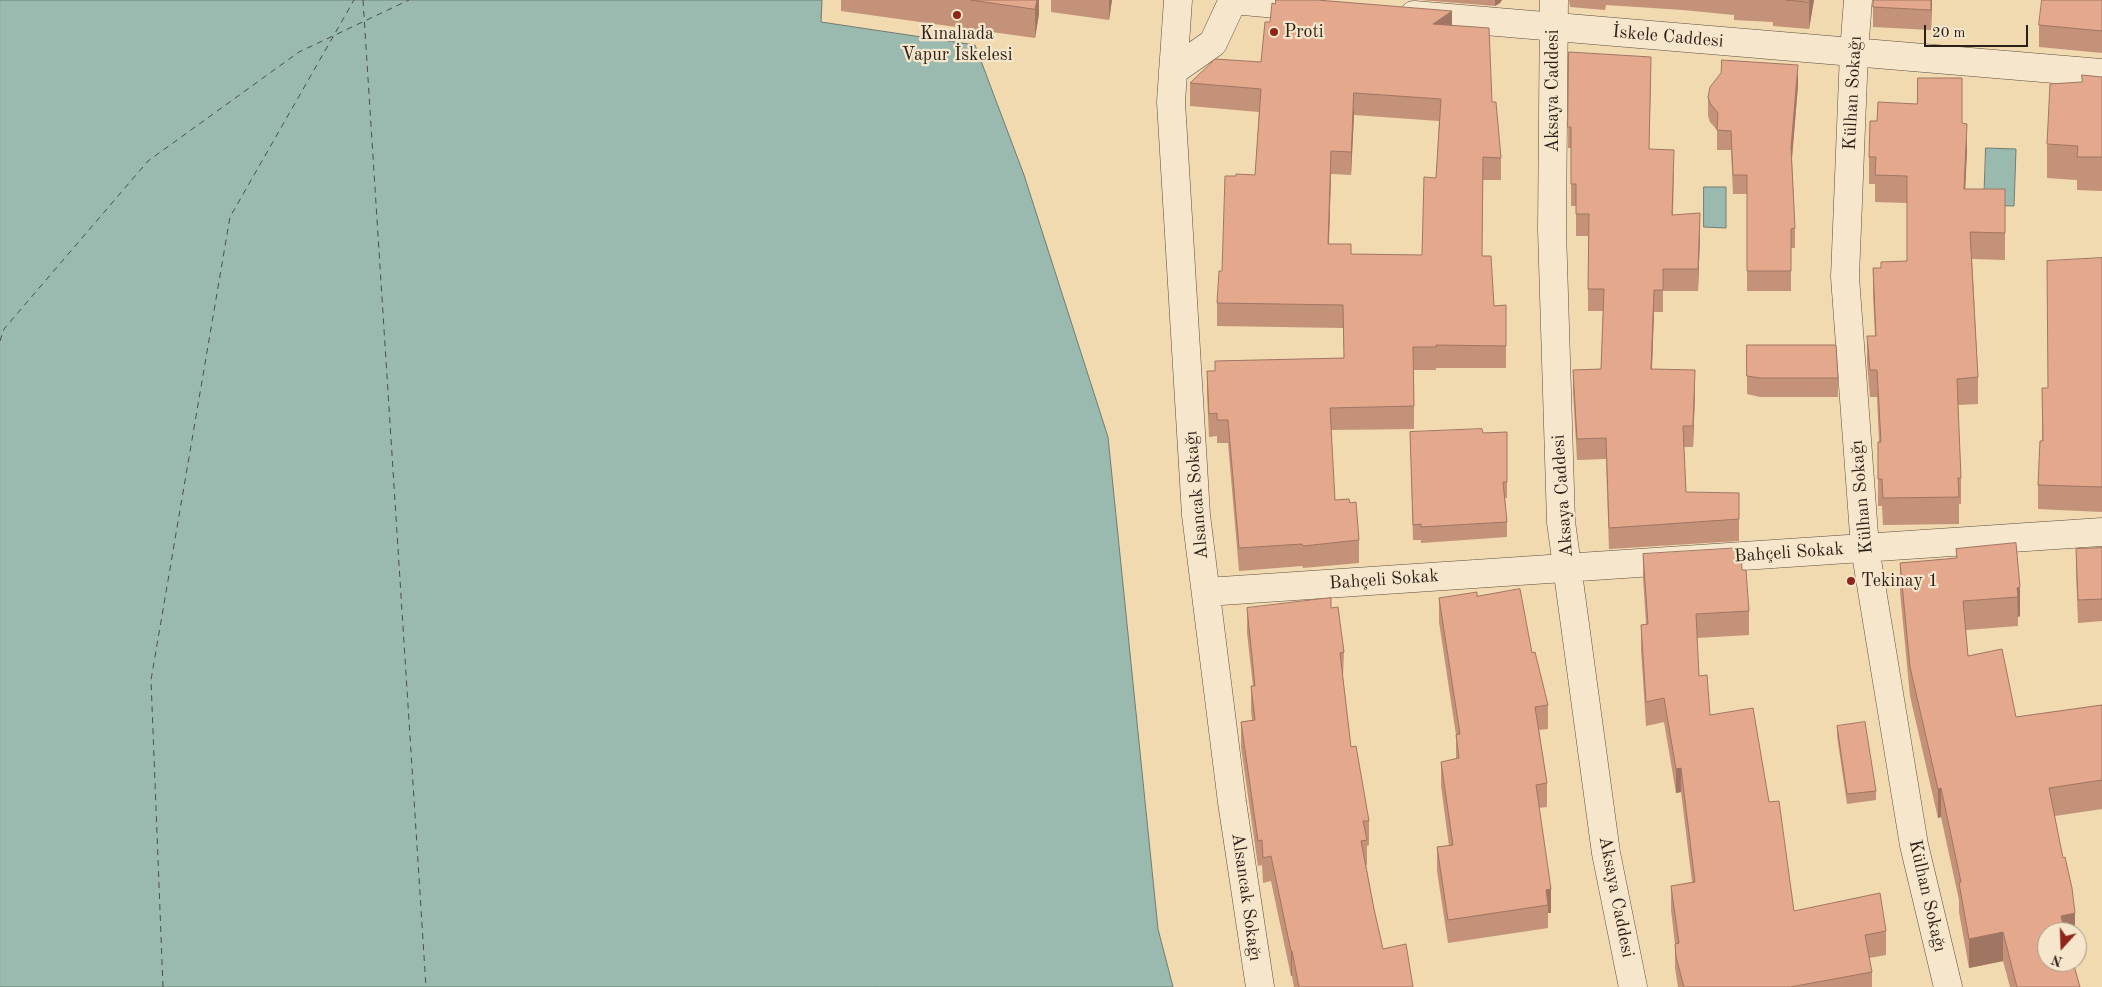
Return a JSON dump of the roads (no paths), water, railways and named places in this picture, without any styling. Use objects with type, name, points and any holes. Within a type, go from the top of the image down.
[{"type":"street","name":"Alsancak Sokağı","points":[[1178,0],[1171,102],[1195,495],[1232,802],[1260,987]]},
{"type":"street","points":[[1173,70],[1213,43],[1233,0],[1330,8]]},
{"type":"street","name":"Aksaya Caddesi","points":[[1554,0],[1552,230],[1561,522],[1606,853],[1633,987]]},
{"type":"street","name":"Külhan Sokağı","points":[[1858,0],[1854,52],[1846,277],[1866,548],[1914,845],[1948,987]]},
{"type":"street","name":"İskele Caddesi","points":[[1388,13],[2102,73]]},
{"type":"street","name":"Bahçeli Sokak","points":[[1206,592],[2102,532]]},
{"type":"water","points":[[0,0],[822,0],[821,22],[975,45],[1024,175],[1108,437],[1158,929],[1173,987],[0,987]]},
{"type":"water","points":[[1986,148],[2016,149],[2014,206],[1984,205]]},
{"type":"water","points":[[1704,187],[1726,187],[1726,228],[1704,227]]},
{"type":"place","name":"Kınalıada Vapur İskelesi","points":[[957,15]]},
{"type":"place","name":"Proti","points":[[1274,32]]},
{"type":"place","name":"Tekinay 1","points":[[1851,581]]}]
